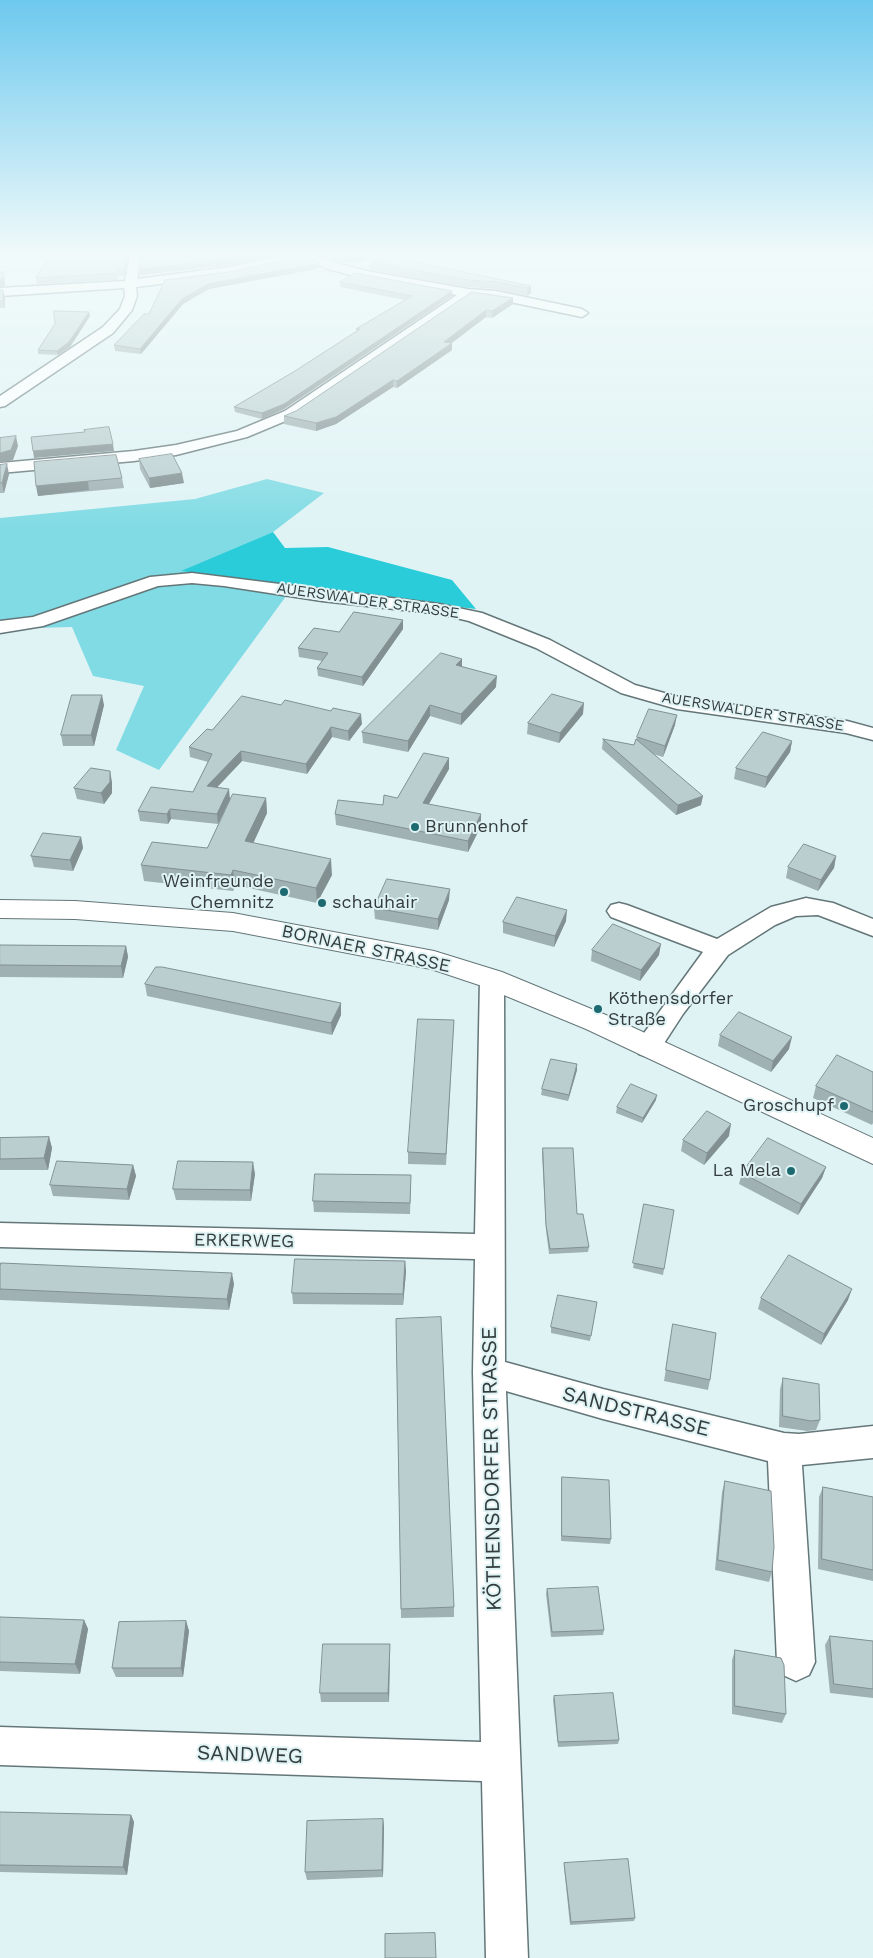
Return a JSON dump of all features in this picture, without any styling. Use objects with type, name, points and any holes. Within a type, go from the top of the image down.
[{"type":"main road","name":"BORNAER STRASSE","points":[[0,909],[75,910],[234,922],[434,960],[492,979],[596,1022],[873,1152]]},
{"type":"street","points":[[0,403],[82,347]]},
{"type":"street","points":[[0,468],[134,456],[176,450],[242,434],[290,414],[388,347]]},
{"type":"street","name":"AUERSWALDER STRASSE","points":[[0,627],[52,618],[156,581],[192,578],[224,581],[322,596],[439,609],[475,616],[543,644],[628,688],[677,703],[847,727],[873,734]]},
{"type":"street","points":[[648,1046],[719,949],[779,914],[796,907],[817,907],[873,928]]},
{"type":"street","points":[[619,911],[719,949]]},
{"type":"street","name":"KÖTHENSDORFER STRASSE","points":[[492,979],[488,1247],[489,1372],[499,1762],[507,1958]]},
{"type":"street","name":"ERKERWEG","points":[[0,1235],[488,1247]]},
{"type":"street","name":"SANDSTRASSE","points":[[489,1372],[603,1404],[784,1449],[799,1450],[873,1442]]},
{"type":"street","points":[[784,1449],[796,1662]]},
{"type":"street","name":"SANDWEG","points":[[0,1746],[499,1762]]},
{"type":"shaded area","points":[[267,479],[324,493],[273,532],[182,571],[292,588],[159,770],[116,750],[144,686],[93,676],[72,627],[0,629],[0,518],[195,499]]},
{"type":"shaded area","points":[[273,532],[285,548],[328,547],[452,580],[476,609],[292,588],[181,571]]},
{"type":"building","points":[[40,347],[62,347],[57,351],[38,350]]},
{"type":"building","points":[[332,347],[368,347],[284,404],[262,413],[234,407]]},
{"type":"building","points":[[390,347],[446,347],[397,381],[393,380],[336,417],[316,423],[284,416],[296,411]]},
{"type":"building","points":[[109,427],[113,444],[33,451],[31,437],[85,432],[84,430]]},
{"type":"building","points":[[16,436],[11,450],[0,453],[0,438]]},
{"type":"building","points":[[172,454],[182,473],[149,478],[139,459]]},
{"type":"building","points":[[116,455],[122,478],[36,486],[34,462]]},
{"type":"building","points":[[7,464],[2,483],[0,483],[0,465]]},
{"type":"building","points":[[354,612],[403,620],[362,677],[317,668],[328,653],[298,648],[314,628],[339,632]]},
{"type":"building","points":[[441,653],[462,659],[456,665],[497,676],[461,714],[430,705],[408,741],[362,732]]},
{"type":"building","points":[[552,694],[584,703],[560,733],[528,723]]},
{"type":"building","points":[[72,695],[102,695],[91,735],[61,735]]},
{"type":"building","points":[[242,696],[281,705],[285,700],[331,711],[333,708],[361,714],[348,731],[331,727],[306,764],[241,751],[207,786],[229,789],[217,814],[170,809],[167,814],[138,811],[151,787],[193,792],[212,754],[189,747],[207,729],[212,730]]},
{"type":"building","points":[[649,709],[677,715],[665,746],[637,737]]},
{"type":"building","points":[[763,732],[792,741],[767,777],[736,768]]},
{"type":"building","points":[[603,739],[634,745],[636,739],[703,796],[678,805]]},
{"type":"building","points":[[424,753],[449,758],[423,803],[481,814],[468,841],[335,814],[338,800],[383,805],[384,795],[397,798]]},
{"type":"building","points":[[91,768],[110,771],[110,782],[101,793],[74,788]]},
{"type":"building","points":[[233,794],[266,798],[245,841],[331,859],[316,888],[233,870],[231,875],[141,865],[152,842],[207,848]]},
{"type":"building","points":[[43,833],[81,837],[70,860],[31,856]]},
{"type":"building","points":[[804,844],[836,856],[821,880],[788,867]]},
{"type":"building","points":[[387,879],[450,889],[438,919],[374,908]]},
{"type":"building","points":[[517,897],[567,910],[555,936],[503,922]]},
{"type":"building","points":[[613,924],[661,944],[641,970],[592,950]]},
{"type":"building","points":[[0,945],[126,946],[121,966],[0,965]]},
{"type":"building","points":[[156,967],[341,1003],[331,1023],[145,984]]},
{"type":"building","points":[[739,1012],[792,1037],[773,1061],[720,1035]]},
{"type":"building","points":[[418,1019],[454,1020],[446,1154],[408,1152]]},
{"type":"building","points":[[837,1055],[873,1072],[873,1112],[816,1086]]},
{"type":"building","points":[[551,1059],[577,1064],[569,1095],[542,1089]]},
{"type":"building","points":[[631,1084],[657,1095],[643,1118],[617,1107]]},
{"type":"building","points":[[707,1111],[731,1124],[707,1153],[683,1140]]},
{"type":"building","points":[[49,1137],[44,1158],[0,1159],[0,1138]]},
{"type":"building","points":[[768,1138],[826,1167],[801,1204],[742,1173]]},
{"type":"building","points":[[543,1148],[573,1148],[577,1214],[583,1214],[589,1247],[550,1249],[546,1225]]},
{"type":"building","points":[[57,1161],[133,1165],[127,1189],[50,1185]]},
{"type":"building","points":[[178,1161],[253,1162],[250,1190],[173,1189]]},
{"type":"building","points":[[315,1174],[411,1175],[410,1203],[313,1201]]},
{"type":"building","points":[[644,1204],[674,1210],[664,1269],[633,1263]]},
{"type":"building","points":[[789,1255],[852,1289],[824,1334],[761,1298]]},
{"type":"building","points":[[295,1259],[405,1261],[403,1294],[292,1293]]},
{"type":"building","points":[[1,1263],[232,1273],[227,1299],[0,1289]]},
{"type":"building","points":[[558,1295],[597,1302],[591,1336],[551,1327]]},
{"type":"building","points":[[441,1317],[454,1607],[401,1609],[396,1319]]},
{"type":"building","points":[[673,1324],[716,1333],[710,1380],[666,1370]]},
{"type":"building","points":[[783,1378],[819,1384],[820,1420],[811,1421],[783,1416]]},
{"type":"building","points":[[562,1477],[609,1480],[611,1539],[562,1536]]},
{"type":"building","points":[[725,1481],[771,1491],[774,1547],[772,1572],[718,1560]]},
{"type":"building","points":[[823,1487],[873,1497],[873,1570],[822,1559]]},
{"type":"building","points":[[598,1587],[604,1630],[552,1632],[547,1589]]},
{"type":"building","points":[[0,1617],[84,1620],[75,1664],[0,1662]]},
{"type":"building","points":[[186,1621],[181,1668],[112,1668],[119,1622]]},
{"type":"building","points":[[830,1636],[873,1641],[873,1689],[834,1684]]},
{"type":"building","points":[[323,1644],[390,1644],[388,1693],[320,1693]]},
{"type":"building","points":[[735,1650],[781,1658],[784,1665],[786,1714],[735,1706]]},
{"type":"building","points":[[613,1693],[619,1740],[558,1742],[554,1696]]},
{"type":"building","points":[[0,1812],[131,1815],[123,1867],[0,1865]]},
{"type":"building","points":[[383,1819],[382,1870],[305,1872],[307,1821]]},
{"type":"building","points":[[628,1859],[635,1918],[571,1922],[564,1863]]},
{"type":"building","points":[[435,1933],[436,1958],[385,1958],[385,1934]]},
{"type":"place","name":"Brunnenhof","points":[[415,827]]},
{"type":"place","name":"Weinfreunde Chemnitz","points":[[284,892]]},
{"type":"place","name":"schauhair","points":[[322,903]]},
{"type":"place","name":"Köthensdorfer Straße","points":[[598,1009]]},
{"type":"place","name":"Groschupf","points":[[844,1106]]},
{"type":"place","name":"La Mela","points":[[791,1171]]}]
